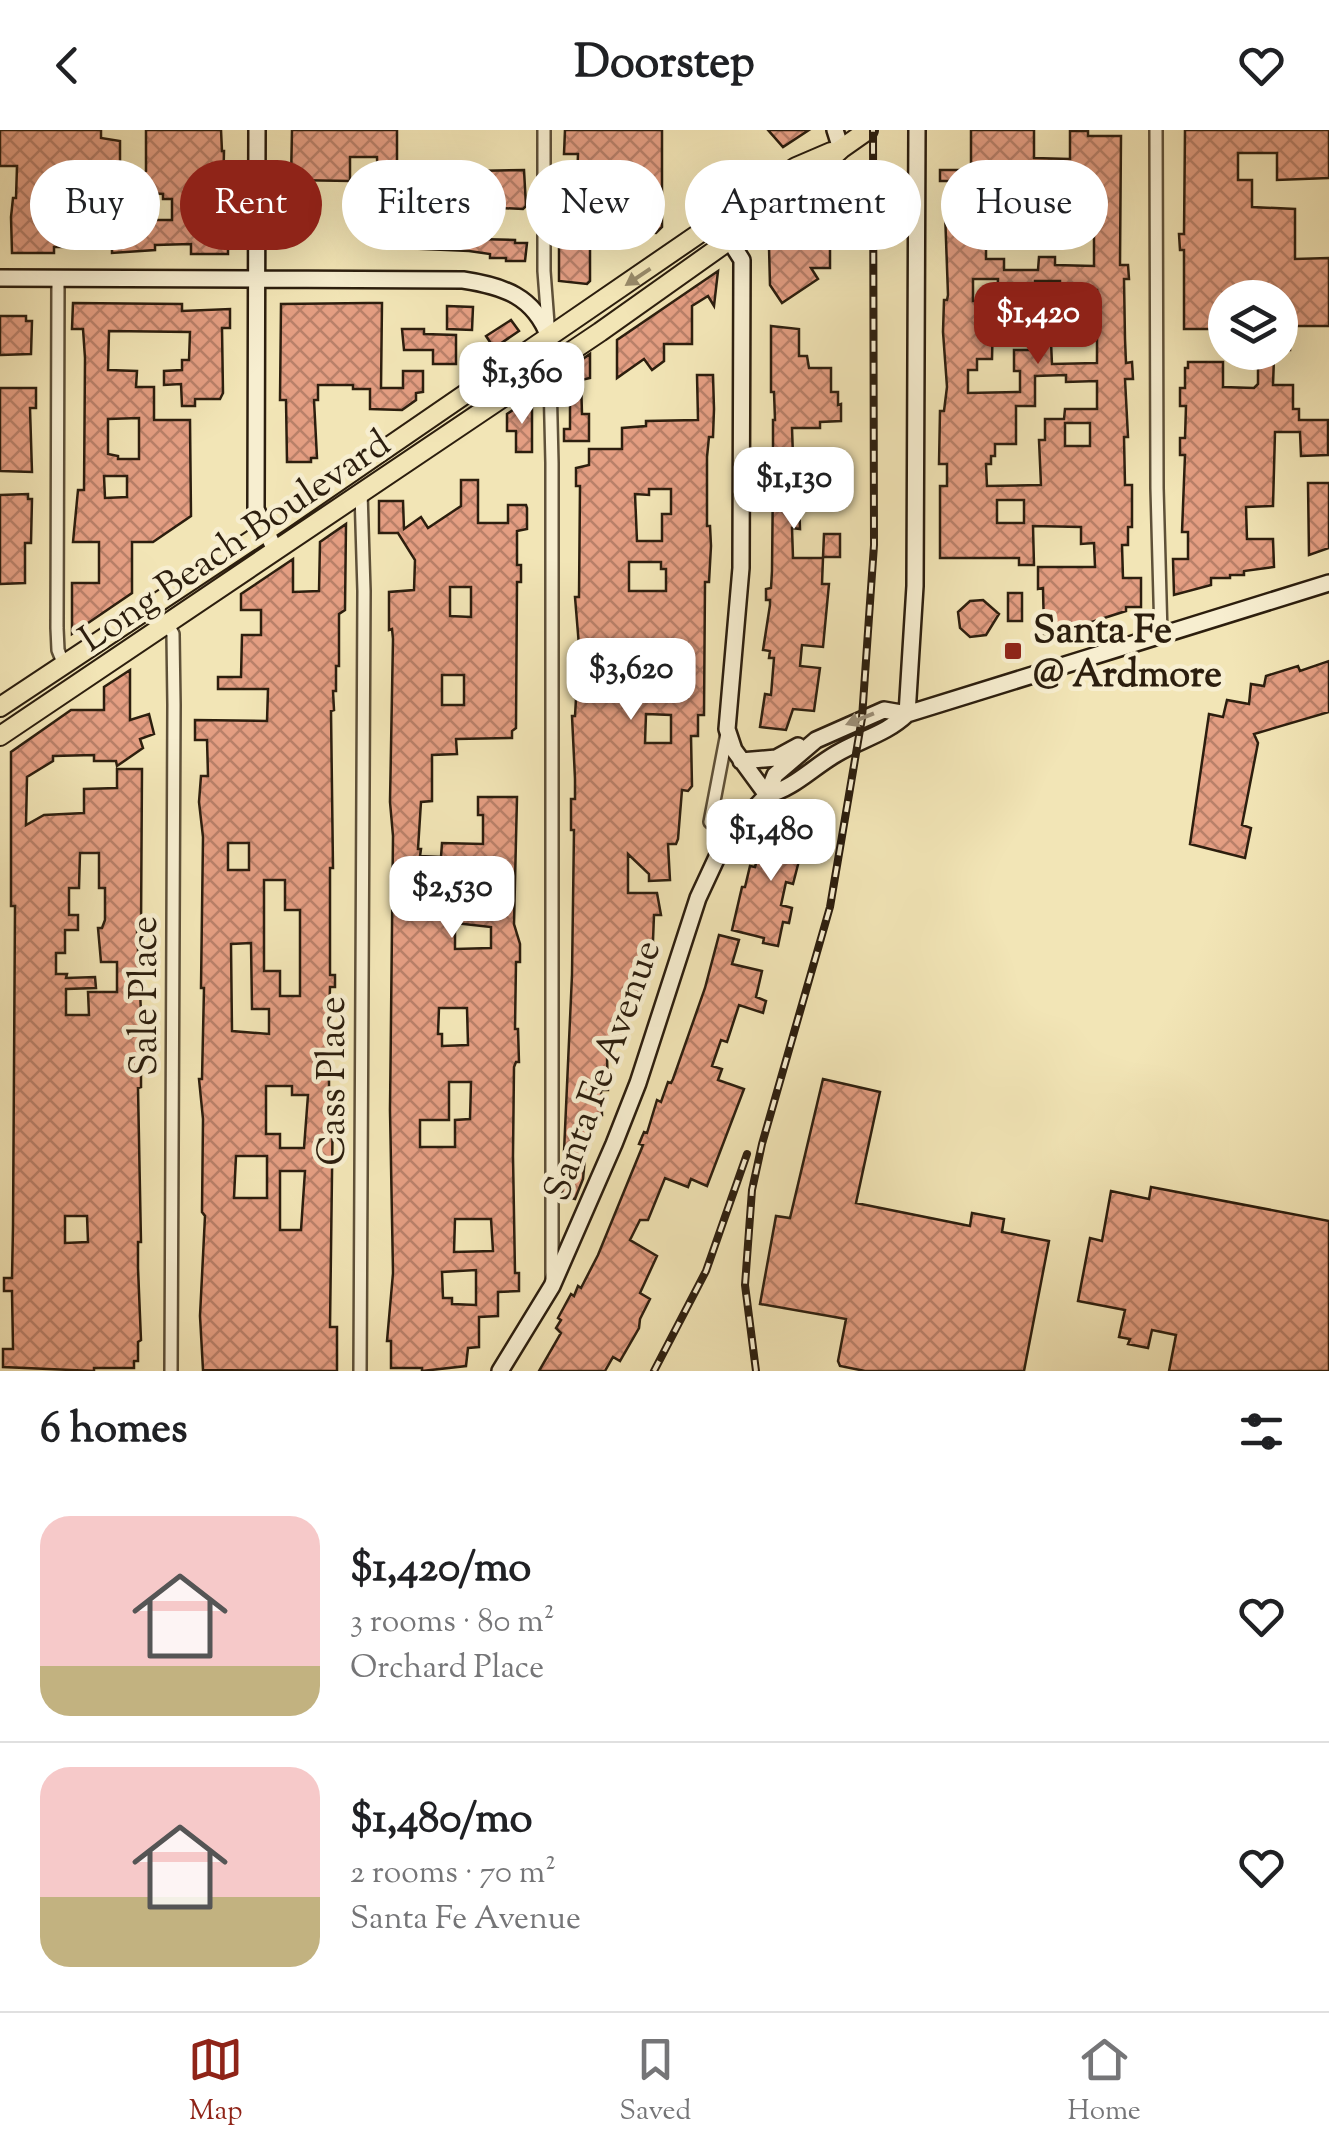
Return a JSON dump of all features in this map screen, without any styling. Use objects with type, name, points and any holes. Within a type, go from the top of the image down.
[{"type":"main road","name":"Long Beach Boulevard","points":[[806,160],[838,139],[868,130]]},
{"type":"main road","name":"Long Beach Boulevard","points":[[819,160],[838,139]]},
{"type":"main road","name":"Long Beach Boulevard","points":[[0,707],[685,244]]},
{"type":"main road","name":"Long Beach Boulevard","points":[[0,736],[550,365],[713,250]]},
{"type":"street","points":[[257,130],[256,510],[275,550]]},
{"type":"street","points":[[544,130],[544,271],[550,365],[552,1286]]},
{"type":"street","points":[[906,714],[915,586],[917,130]]},
{"type":"street","points":[[1156,130],[1161,635]]},
{"type":"street","points":[[710,822],[728,729],[738,623],[742,260],[737,250]]},
{"type":"street","points":[[0,278],[452,280],[489,284],[521,297],[542,318],[549,337]]},
{"type":"street","points":[[58,278],[57,628],[58,650],[64,665]]},
{"type":"street","name":"Cass Place","points":[[360,1371],[364,630],[361,492]]},
{"type":"street","name":"Santa Fe Avenue","points":[[500,1371],[552,1286],[638,1083],[707,876],[732,832],[767,795],[775,775],[816,740],[884,710],[906,714],[1329,583]]},
{"type":"street","name":"Sale Place","points":[[168,623],[173,634],[174,705],[172,1371]]},
{"type":"street","name":"Santa Fe Avenue","points":[[767,795],[786,790],[850,746],[891,730],[906,714]]},
{"type":"street","points":[[728,729],[741,761],[767,795]]},
{"type":"street","points":[[741,761],[776,758],[816,740]]},
{"type":"building","points":[[0,130],[101,130],[101,138],[120,141],[120,160],[30,160],[30,250],[54,253],[12,253],[11,217],[17,166],[0,166]]},
{"type":"building","points":[[146,130],[221,130],[224,160],[180,160],[180,244],[160,245],[160,220],[172,220],[172,199],[163,199],[160,194],[160,160],[146,160]]},
{"type":"building","points":[[292,130],[397,130],[397,160],[342,160],[342,181],[322,181],[322,160],[291,160]]},
{"type":"building","points":[[565,130],[662,130],[662,160],[578,160],[578,154],[564,154]]},
{"type":"building","points":[[768,130],[809,130],[783,147]]},
{"type":"building","points":[[971,130],[1034,130],[1034,158],[1070,159],[1070,131],[1088,131],[1088,136],[1121,136],[1120,265],[1128,265],[1129,279],[1124,279],[1126,363],[1132,362],[1133,379],[1125,379],[1125,485],[1132,485],[1132,527],[1128,527],[1128,545],[1122,545],[1123,578],[1141,578],[1141,607],[1126,607],[1126,611],[1044,634],[1043,588],[1038,589],[1038,567],[1095,567],[1094,543],[1081,544],[1081,527],[1033,526],[1034,565],[1019,565],[1019,558],[940,558],[940,486],[947,486],[947,464],[939,464],[940,411],[944,411],[947,387],[943,332],[944,300],[948,295],[946,250],[986,250],[986,259],[1004,259],[1004,270],[1038,270],[1039,257],[1055,257],[1055,265],[1094,266],[1094,250],[1108,250],[1108,160],[971,160]],"holes":[[[973,279],[998,279],[997,300],[973,301]],[[1035,281],[1060,281],[1060,291],[1097,290],[1097,363],[1052,364],[1051,342],[1037,343],[1037,350],[1014,350],[1020,392],[968,393],[968,370],[977,370],[977,359],[992,359],[993,318],[1011,317],[1011,308],[1034,308]],[[1066,375],[1066,382],[1097,381],[1097,409],[1065,409],[1064,419],[1045,419],[1045,440],[1039,440],[1041,485],[987,486],[986,464],[991,464],[991,456],[995,456],[995,444],[1016,444],[1016,406],[1035,406],[1035,376]],[[1065,423],[1090,423],[1090,446],[1065,446]],[[997,500],[1024,500],[1024,523],[997,523]]]},
{"type":"building","points":[[1185,130],[1329,130],[1329,178],[1277,180],[1277,153],[1238,153],[1238,180],[1252,180],[1252,207],[1295,209],[1295,259],[1329,258],[1329,326],[1298,326],[1298,280],[1208,280],[1208,329],[1184,329],[1184,250],[1180,250],[1179,234],[1184,234]]},
{"type":"building","points":[[506,170],[524,170],[523,209],[506,208]]},
{"type":"building","points":[[506,240],[526,243],[525,261],[506,261],[469,251],[447,250],[506,250]]},
{"type":"building","points":[[112,250],[155,250],[112,253]]},
{"type":"building","points":[[191,250],[228,250],[228,254],[191,254]]},
{"type":"building","points":[[559,250],[590,250],[587,284],[559,281]]},
{"type":"building","points":[[769,250],[830,250],[830,268],[811,268],[818,279],[782,303],[770,285]]},
{"type":"building","points":[[718,271],[714,306],[708,296],[692,306],[692,344],[664,344],[664,361],[652,370],[644,359],[617,378],[617,340]]},
{"type":"building","points":[[73,303],[182,304],[182,311],[230,309],[230,328],[222,328],[223,393],[220,399],[195,399],[195,406],[182,406],[181,384],[164,385],[164,371],[182,370],[182,360],[189,360],[190,332],[109,331],[108,370],[137,371],[136,387],[154,387],[154,420],[190,420],[191,516],[153,542],[132,542],[132,593],[72,634],[72,583],[99,583],[99,542],[73,542],[78,490],[84,490],[85,358],[83,329],[72,329]],"holes":[[[139,418],[139,459],[118,459],[108,454],[108,419]],[[104,476],[127,476],[127,497],[105,498]]]},
{"type":"building","points":[[382,303],[381,388],[403,388],[403,371],[423,371],[423,392],[416,393],[416,400],[402,410],[370,409],[370,389],[318,385],[318,400],[314,400],[317,458],[311,458],[311,462],[287,462],[286,400],[280,400],[281,304]]},
{"type":"building","points":[[447,306],[473,307],[472,330],[447,329]]},
{"type":"building","points":[[0,316],[26,316],[26,321],[32,321],[31,354],[0,355]]},
{"type":"building","points":[[511,320],[519,331],[494,348],[486,336]]},
{"type":"building","points":[[771,326],[799,329],[799,356],[807,356],[809,368],[831,368],[831,392],[838,392],[838,405],[841,404],[841,421],[820,422],[820,428],[792,428],[793,456],[806,456],[806,475],[798,475],[800,529],[792,528],[793,558],[823,558],[822,584],[829,584],[823,647],[802,645],[800,666],[820,668],[814,711],[793,709],[786,730],[760,727],[765,694],[771,695],[774,658],[769,658],[770,651],[763,650],[770,605],[766,589],[771,588],[772,571],[773,475],[768,471],[768,460],[773,456],[775,420]]},
{"type":"building","points":[[402,329],[456,335],[456,364],[433,364],[433,350],[404,350]]},
{"type":"building","points":[[590,354],[590,378],[581,380],[582,414],[589,414],[589,441],[564,441],[564,429],[570,429],[570,399],[564,399],[564,372]]},
{"type":"building","points":[[1188,362],[1208,362],[1208,370],[1223,370],[1223,387],[1254,388],[1258,384],[1258,370],[1274,370],[1273,385],[1293,385],[1293,409],[1299,409],[1299,420],[1328,420],[1328,455],[1301,456],[1300,432],[1275,432],[1273,506],[1246,507],[1247,539],[1273,539],[1274,567],[1244,571],[1244,575],[1230,578],[1211,578],[1211,585],[1174,595],[1173,559],[1188,559],[1188,532],[1182,532],[1185,455],[1180,455],[1180,438],[1185,438],[1186,406],[1180,406],[1180,388],[1185,388],[1185,368]]},
{"type":"building","points":[[697,375],[713,375],[713,437],[709,437],[707,457],[707,526],[711,546],[709,582],[705,582],[704,715],[698,715],[698,736],[691,736],[692,786],[688,791],[682,790],[678,839],[676,844],[668,844],[670,880],[649,881],[649,874],[628,854],[628,893],[657,893],[661,915],[654,915],[652,966],[641,967],[641,987],[634,992],[635,1011],[634,1017],[627,1018],[627,1036],[623,1036],[623,1043],[613,1043],[613,1057],[607,1057],[608,1090],[601,1090],[602,1115],[589,1116],[583,1179],[575,1199],[562,1196],[572,975],[572,716],[579,646],[575,597],[579,597],[580,486],[576,486],[576,468],[589,465],[589,449],[622,449],[622,428],[646,426],[646,421],[698,420]],"holes":[[[649,489],[671,489],[671,514],[662,514],[662,541],[637,541],[635,494],[649,495]],[[629,562],[661,562],[661,569],[666,569],[666,591],[629,591]],[[639,665],[639,691],[610,690],[610,666]],[[646,714],[671,715],[671,743],[645,743]]]},
{"type":"building","points":[[0,388],[36,388],[36,408],[30,408],[32,472],[0,471]]},
{"type":"building","points":[[524,403],[532,403],[532,452],[516,452],[516,431],[507,431],[507,414]]},
{"type":"building","points":[[461,480],[478,480],[478,523],[508,523],[508,505],[527,508],[527,529],[517,531],[521,582],[517,582],[516,728],[512,738],[456,739],[457,754],[432,755],[432,801],[421,802],[418,849],[420,856],[441,857],[442,843],[483,844],[483,815],[478,815],[478,797],[517,797],[514,924],[520,944],[515,1029],[519,1062],[514,1067],[513,1156],[515,1273],[519,1273],[519,1291],[498,1292],[498,1316],[479,1317],[479,1347],[468,1348],[466,1366],[422,1371],[391,1368],[391,1341],[387,1341],[393,1273],[393,639],[392,629],[389,630],[389,592],[414,590],[415,560],[398,533],[379,533],[379,501],[403,501],[404,529],[421,517],[428,528],[461,506]],"holes":[[[450,587],[471,587],[471,617],[450,616]],[[442,675],[464,675],[464,705],[442,705]],[[455,923],[491,927],[491,948],[455,949]],[[439,1008],[467,1008],[468,1045],[442,1046],[442,1034],[438,1034]],[[449,1082],[471,1082],[470,1119],[455,1120],[455,1147],[420,1147],[420,1120],[449,1120]],[[455,1219],[491,1219],[493,1251],[454,1252]],[[476,1270],[476,1305],[452,1304],[452,1298],[443,1298],[442,1272]]]},
{"type":"building","points":[[839,480],[839,494],[822,494],[822,481]]},
{"type":"building","points":[[1308,483],[1329,483],[1329,548],[1309,555]]},
{"type":"building","points":[[28,494],[28,499],[32,499],[31,543],[25,543],[25,583],[0,584],[0,495]]},
{"type":"building","points":[[346,524],[345,610],[339,614],[339,666],[331,711],[330,975],[335,975],[335,987],[330,987],[329,1020],[329,1090],[333,1098],[330,1327],[337,1327],[337,1371],[203,1370],[200,1316],[205,1216],[199,1079],[204,988],[203,837],[199,802],[201,776],[208,776],[207,740],[195,740],[195,720],[267,721],[268,689],[218,689],[218,677],[241,677],[242,635],[261,635],[261,610],[241,610],[241,594],[293,559],[293,592],[319,591],[320,542]],"holes":[[[228,843],[249,843],[249,870],[228,870]],[[264,880],[285,880],[285,910],[300,910],[300,996],[280,996],[280,971],[264,971]],[[251,943],[252,1009],[269,1009],[269,1034],[232,1031],[231,944]],[[266,1086],[292,1086],[292,1095],[308,1095],[304,1148],[280,1148],[280,1134],[266,1134]],[[236,1156],[267,1156],[267,1198],[234,1198]],[[280,1171],[305,1171],[301,1230],[280,1230]]]},
{"type":"building","points":[[824,534],[840,534],[840,557],[823,557]]},
{"type":"building","points":[[1008,593],[1022,593],[1022,621],[1008,621]]},
{"type":"building","points":[[983,600],[999,614],[986,635],[970,637],[960,628],[958,612],[970,601]]},
{"type":"building","points":[[1329,661],[1329,712],[1254,734],[1258,743],[1242,825],[1251,828],[1245,858],[1190,844],[1209,714],[1223,717],[1227,700],[1249,704],[1251,684],[1264,686],[1266,676],[1298,666],[1300,671]]},
{"type":"building","points":[[130,670],[130,720],[149,714],[154,734],[140,739],[143,748],[117,766],[116,761],[94,761],[94,755],[53,756],[53,761],[27,777],[26,825],[44,815],[84,813],[84,789],[117,788],[117,769],[142,769],[141,930],[137,930],[141,1012],[138,1361],[134,1361],[134,1368],[94,1371],[3,1367],[3,1349],[13,1349],[12,1291],[4,1291],[4,1278],[12,1278],[13,1227],[15,906],[11,906],[11,752],[71,710],[104,710],[104,687]],"holes":[[[80,853],[99,853],[99,888],[105,888],[105,920],[102,928],[98,928],[101,962],[117,962],[117,992],[88,992],[89,1015],[66,1015],[66,989],[96,988],[95,977],[66,978],[67,974],[56,974],[56,953],[65,953],[65,930],[78,930],[78,915],[69,915],[69,888],[79,888]],[[65,1216],[87,1216],[88,1242],[65,1243]]]},
{"type":"building","points":[[784,816],[802,820],[801,827],[810,828],[806,854],[801,853],[793,884],[786,882],[781,905],[792,908],[789,923],[783,922],[778,946],[732,930],[742,887],[750,866],[755,867],[763,837],[780,841]]},
{"type":"building","points":[[719,935],[739,940],[732,964],[762,971],[756,997],[766,1001],[763,1013],[739,1005],[727,1042],[721,1040],[712,1066],[722,1069],[718,1080],[744,1089],[707,1186],[691,1179],[688,1187],[665,1178],[648,1220],[640,1220],[630,1240],[657,1256],[640,1293],[650,1299],[620,1361],[613,1357],[605,1371],[539,1371],[561,1333],[556,1328],[561,1320],[558,1318],[571,1294],[574,1296],[578,1286],[581,1288],[598,1255],[657,1100],[661,1102],[668,1082],[673,1079]]},
{"type":"building","points":[[823,1079],[880,1092],[856,1203],[970,1226],[972,1213],[1004,1219],[1002,1232],[1049,1241],[1024,1371],[865,1371],[840,1366],[846,1319],[760,1304],[776,1216],[790,1218]]},
{"type":"building","points":[[1151,1187],[1329,1221],[1329,1371],[1169,1371],[1176,1335],[1152,1330],[1148,1348],[1128,1344],[1130,1339],[1119,1337],[1125,1310],[1078,1301],[1090,1238],[1102,1241],[1111,1191],[1149,1199]]},
{"type":"railway","points":[[756,1371],[745,1285],[752,1190],[830,907],[862,718],[874,545],[873,130]]},
{"type":"railway","points":[[654,1371],[706,1271],[747,1154]]},
{"type":"place","name":"Santa Fe @ Ardmore","points":[[1013,651]]}]
